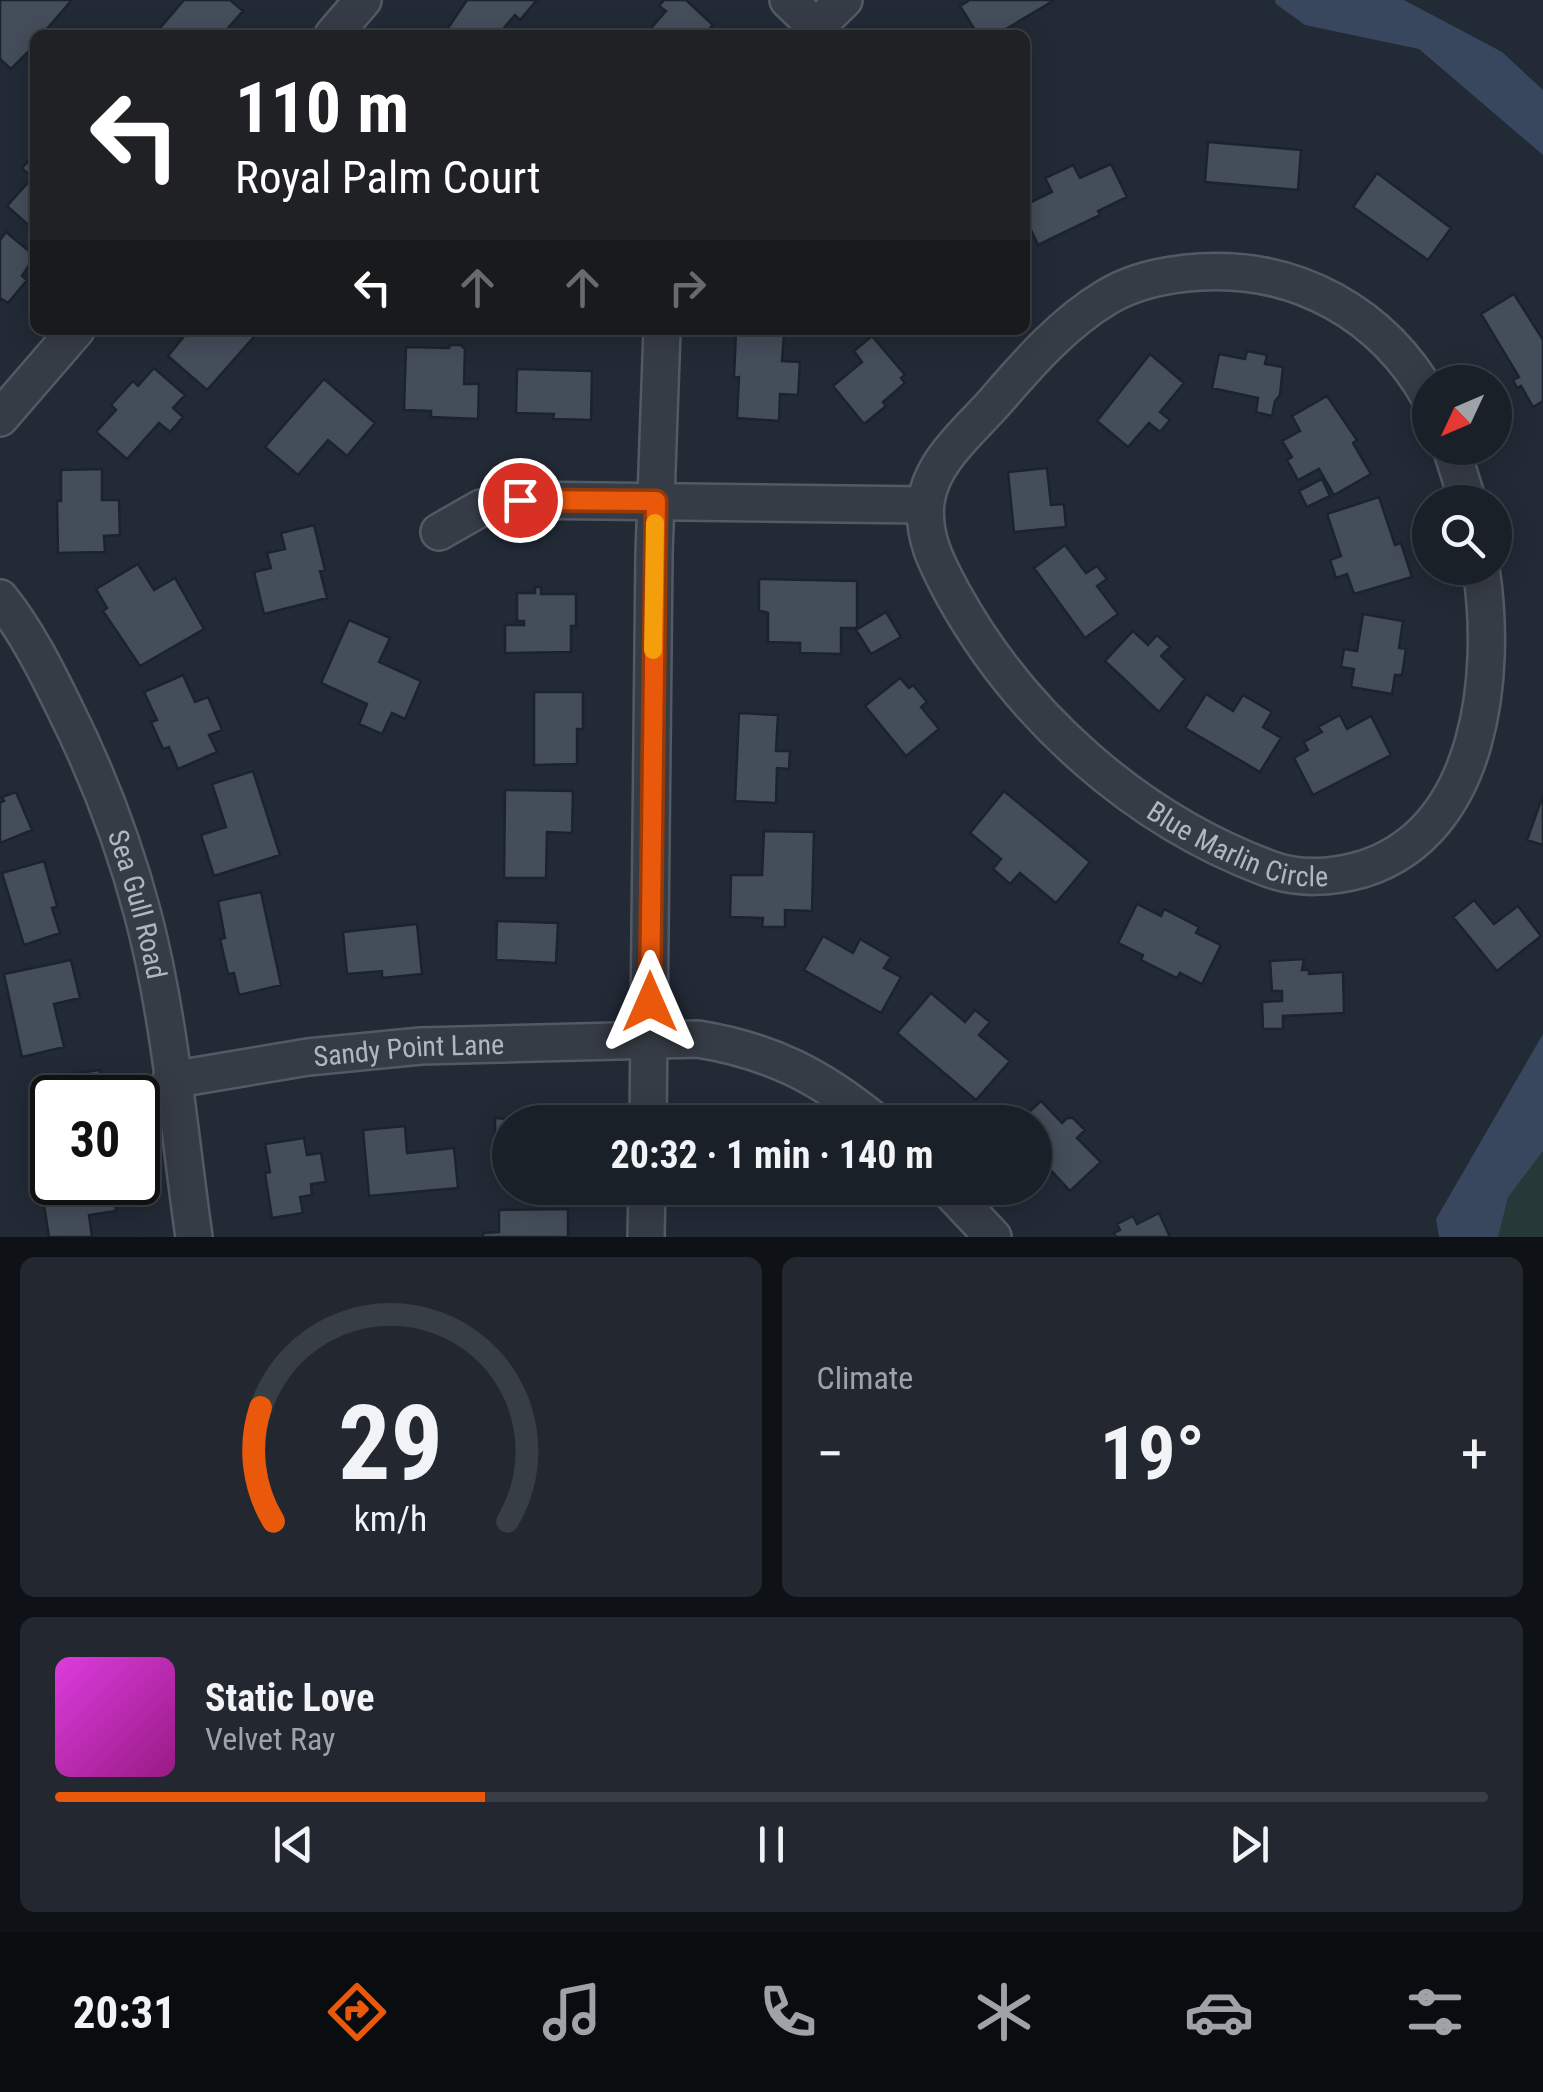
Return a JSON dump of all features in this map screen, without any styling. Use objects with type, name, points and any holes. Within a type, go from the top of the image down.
[{"type":"street","points":[[337,30],[364,0]]},
{"type":"street","points":[[788,0],[811,30],[844,0]]},
{"type":"street","points":[[439,532],[481,508],[520,500],[925,506],[938,467],[1079,315],[1111,294],[1146,280],[1184,273],[1232,270],[1304,286],[1372,326],[1412,371]]},
{"type":"street","points":[[0,418],[72,335]]},
{"type":"street","points":[[648,1105],[662,335]]},
{"type":"street","name":"Blue Marlin Circle","points":[[925,506],[932,556],[969,623],[1012,682],[1062,736],[1126,791],[1182,829],[1266,868],[1312,877],[1362,869],[1408,846],[1435,819],[1457,787],[1482,702],[1486,647],[1482,585]]},
{"type":"street","name":"Sea Gull Road","points":[[0,598],[53,685],[87,753],[119,834],[144,916],[161,1000],[194,1237]]},
{"type":"street","name":"Sandy Point Lane","points":[[171,1080],[308,1057],[421,1046],[698,1039],[743,1046],[785,1062],[853,1105]]},
{"type":"street","points":[[646,1237],[647,1205]]},
{"type":"street","points":[[963,1205],[994,1237]]},
{"type":"shaded area","points":[[1543,1146],[1543,1237],[1485,1237],[1467,1165]]},
{"type":"water","points":[[1275,0],[1404,0],[1502,52],[1543,90],[1543,155],[1419,49],[1305,25]]},
{"type":"water","points":[[1543,1034],[1543,1151],[1508,1197],[1498,1237],[1439,1237],[1436,1219]]},
{"type":"building","points":[[0,0],[71,1],[46,30],[30,30],[30,50],[11,69],[0,59]]},
{"type":"building","points":[[184,0],[230,0],[243,11],[226,30],[158,30]]},
{"type":"building","points":[[467,0],[537,0],[520,20],[515,15],[502,30],[448,28]]},
{"type":"building","points":[[664,0],[686,0],[713,25],[708,30],[649,30],[666,11],[659,6]]},
{"type":"building","points":[[970,0],[1053,1],[1004,30],[975,30],[960,6]]},
{"type":"building","points":[[1208,142],[1301,150],[1298,190],[1205,182]]},
{"type":"building","points":[[30,159],[30,176],[22,168]]},
{"type":"building","points":[[1111,164],[1127,197],[1098,211],[1100,215],[1038,245],[1030,228],[1030,203],[1052,192],[1045,178],[1073,165],[1080,178]]},
{"type":"building","points":[[1377,173],[1451,228],[1428,260],[1353,207]]},
{"type":"building","points":[[30,180],[30,227],[7,206]]},
{"type":"building","points":[[6,232],[30,252],[30,264],[22,276],[27,280],[8,303],[0,301],[0,240]]},
{"type":"building","points":[[1514,294],[1543,340],[1543,401],[1533,407],[1521,386],[1517,388],[1513,380],[1519,377],[1481,314]]},
{"type":"building","points":[[185,335],[256,335],[207,390],[168,356]]},
{"type":"building","points":[[736,335],[784,335],[782,361],[800,362],[798,395],[780,394],[779,421],[737,418],[739,377],[734,378]]},
{"type":"building","points":[[872,336],[905,375],[901,378],[905,383],[864,424],[833,386],[862,362],[854,351]]},
{"type":"building","points":[[450,345],[465,349],[464,384],[479,384],[478,419],[431,417],[431,411],[404,410],[406,347]]},
{"type":"building","points":[[1247,351],[1267,355],[1265,364],[1283,367],[1280,395],[1272,416],[1256,412],[1258,398],[1212,388],[1219,354],[1245,359]]},
{"type":"building","points":[[1150,354],[1184,383],[1160,412],[1170,420],[1160,432],[1149,423],[1128,447],[1097,421]]},
{"type":"building","points":[[154,368],[185,395],[173,408],[183,417],[170,432],[159,423],[127,459],[96,432],[116,410],[111,405],[133,381],[138,386]]},
{"type":"building","points":[[517,369],[592,371],[591,420],[516,413]]},
{"type":"building","points":[[324,379],[375,423],[347,456],[328,440],[298,475],[265,447]]},
{"type":"building","points":[[1327,396],[1357,440],[1353,443],[1371,474],[1334,495],[1319,469],[1298,480],[1287,460],[1292,457],[1282,441],[1300,431],[1292,416]]},
{"type":"building","points":[[1047,468],[1051,505],[1064,504],[1066,527],[1014,532],[1008,472]]},
{"type":"building","points":[[102,469],[102,500],[119,500],[120,535],[104,536],[105,552],[58,553],[61,470]]},
{"type":"building","points":[[1322,479],[1330,496],[1307,507],[1299,491]]},
{"type":"building","points":[[1379,497],[1395,545],[1401,543],[1412,577],[1354,594],[1347,574],[1336,578],[1330,560],[1341,556],[1327,514]]},
{"type":"building","points":[[314,525],[327,598],[264,614],[254,572],[271,568],[267,553],[285,549],[281,533]]},
{"type":"building","points":[[1065,545],[1086,573],[1097,566],[1107,579],[1097,586],[1118,614],[1085,638],[1034,568]]},
{"type":"building","points":[[138,564],[154,590],[175,578],[204,629],[140,666],[103,611],[107,608],[96,589]]},
{"type":"building","points":[[759,579],[857,581],[857,628],[841,628],[841,654],[800,653],[800,643],[768,642],[768,613],[759,610]]},
{"type":"building","points":[[535,587],[541,587],[541,594],[576,594],[571,652],[505,653],[505,625],[524,625],[524,621],[517,621],[517,593],[535,593]]},
{"type":"building","points":[[886,612],[901,637],[871,654],[856,630]]},
{"type":"building","points":[[1363,614],[1403,621],[1399,648],[1406,649],[1402,675],[1395,675],[1392,694],[1351,687],[1354,669],[1341,667],[1344,649],[1357,651]]},
{"type":"building","points":[[349,620],[390,638],[379,662],[421,681],[405,719],[392,713],[382,734],[359,724],[367,704],[321,683]]},
{"type":"building","points":[[1133,631],[1148,645],[1157,635],[1170,647],[1161,656],[1185,679],[1159,712],[1105,661]]},
{"type":"building","points":[[183,675],[195,702],[208,697],[222,730],[209,735],[217,752],[178,769],[169,747],[163,749],[151,722],[157,720],[144,692]]},
{"type":"building","points":[[900,678],[909,688],[913,685],[927,702],[921,707],[939,729],[906,756],[865,706]]},
{"type":"building","points":[[534,692],[583,692],[583,729],[577,729],[577,764],[534,765]]},
{"type":"building","points":[[1206,694],[1233,711],[1243,695],[1272,712],[1263,727],[1281,738],[1260,772],[1185,728]]},
{"type":"building","points":[[739,713],[778,715],[776,751],[790,751],[789,769],[777,768],[776,803],[735,801]]},
{"type":"building","points":[[1340,715],[1347,729],[1371,716],[1391,755],[1313,795],[1294,758],[1308,750],[1304,742],[1322,732],[1318,727]]},
{"type":"building","points":[[253,771],[280,855],[214,876],[201,835],[226,827],[212,784]]},
{"type":"building","points":[[505,790],[573,791],[572,833],[547,832],[546,878],[504,878]]},
{"type":"building","points":[[1004,791],[1090,862],[1056,903],[1020,873],[1010,884],[993,869],[1001,859],[970,833]]},
{"type":"building","points":[[16,792],[32,830],[0,843],[0,803],[4,801],[2,797]]},
{"type":"building","points":[[1543,795],[1543,845],[1527,840]]},
{"type":"building","points":[[764,831],[814,832],[812,911],[785,910],[785,927],[762,927],[763,918],[730,917],[731,875],[762,875]]},
{"type":"building","points":[[44,861],[60,933],[24,945],[2,873]]},
{"type":"building","points":[[261,892],[281,985],[239,995],[234,973],[228,974],[220,939],[225,938],[218,901]]},
{"type":"building","points":[[1474,900],[1494,924],[1518,906],[1541,936],[1497,971],[1453,917]]},
{"type":"building","points":[[1137,904],[1161,916],[1164,909],[1199,927],[1196,933],[1221,945],[1202,984],[1180,973],[1177,978],[1118,943]]},
{"type":"building","points":[[497,921],[558,923],[556,963],[496,960]]},
{"type":"building","points":[[417,924],[422,974],[382,978],[382,971],[347,974],[343,932]]},
{"type":"building","points":[[823,936],[853,953],[860,939],[891,957],[884,968],[901,977],[881,1013],[804,970]]},
{"type":"building","points":[[1304,959],[1302,970],[1309,970],[1309,974],[1343,972],[1344,1013],[1283,1016],[1283,1029],[1263,1029],[1262,1002],[1282,1001],[1282,991],[1272,991],[1270,961]]},
{"type":"building","points":[[71,960],[80,998],[54,1004],[64,1047],[22,1057],[4,974]]},
{"type":"building","points":[[931,993],[965,1022],[975,1010],[990,1022],[979,1035],[1010,1061],[976,1100],[897,1033]]},
{"type":"building","points":[[100,1070],[100,1075],[64,1075]]},
{"type":"building","points":[[1052,1113],[1062,1123],[1073,1118],[1085,1130],[1077,1138],[1101,1162],[1070,1191],[1052,1171]]},
{"type":"building","points":[[405,1126],[407,1153],[454,1148],[458,1188],[369,1196],[363,1130]]},
{"type":"building","points":[[304,1138],[307,1155],[321,1153],[326,1182],[311,1184],[312,1195],[300,1197],[303,1213],[272,1218],[265,1144]]},
{"type":"building","points":[[44,1205],[115,1205],[116,1211],[89,1215],[92,1237],[49,1237]]},
{"type":"building","points":[[568,1209],[568,1237],[483,1237],[483,1233],[499,1232],[499,1210]]},
{"type":"building","points":[[1159,1213],[1170,1237],[1116,1237],[1114,1233],[1120,1230],[1117,1224],[1133,1216],[1137,1224]]},
{"type":"slow traffic","points":[[653,650],[655,523]]},
{"type":"route","points":[[520,500],[656,501],[650,1002]]}]
